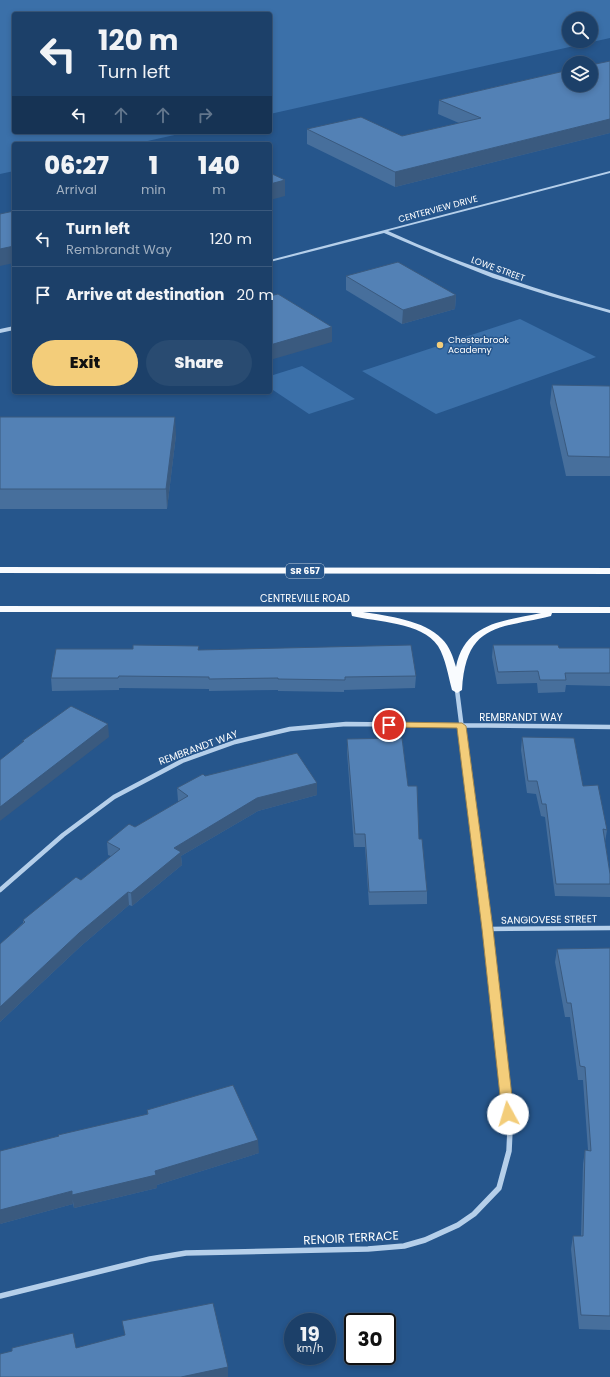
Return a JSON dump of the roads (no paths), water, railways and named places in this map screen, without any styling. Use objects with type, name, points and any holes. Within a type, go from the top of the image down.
[{"type":"main road","name":"SR 657","points":[[0,570],[610,571]]},
{"type":"main road","name":"CENTREVILLE ROAD","points":[[0,609],[610,610]]},
{"type":"main road","points":[[321,609],[377,618],[425,631],[439,640],[445,650],[457,690]]},
{"type":"main road","points":[[457,690],[464,654],[470,642],[483,632],[497,626],[567,610]]},
{"type":"street","name":"CENTERVIEW DRIVE","points":[[272,260],[610,172]]},
{"type":"street","name":"LOWE STREET","points":[[384,231],[425,250],[494,277],[610,312]]},
{"type":"street","points":[[0,331],[12,328]]},
{"type":"street","name":"RENOIR TERRACE","points":[[0,1296],[150,1259],[186,1253],[215,1251],[368,1249],[404,1246],[444,1232],[474,1214],[499,1188],[509,1151],[510,1130],[488,929],[457,690]]},
{"type":"street","name":"REMBRANDT WAY","points":[[0,890],[80,821],[105,803],[155,773],[220,746],[257,736],[306,728],[345,724],[610,727]]},
{"type":"street","name":"SANGIOVESE STREET","points":[[488,929],[610,928]]},
{"type":"place","name":"Chesterbrook Academy","points":[[440,345]]}]
